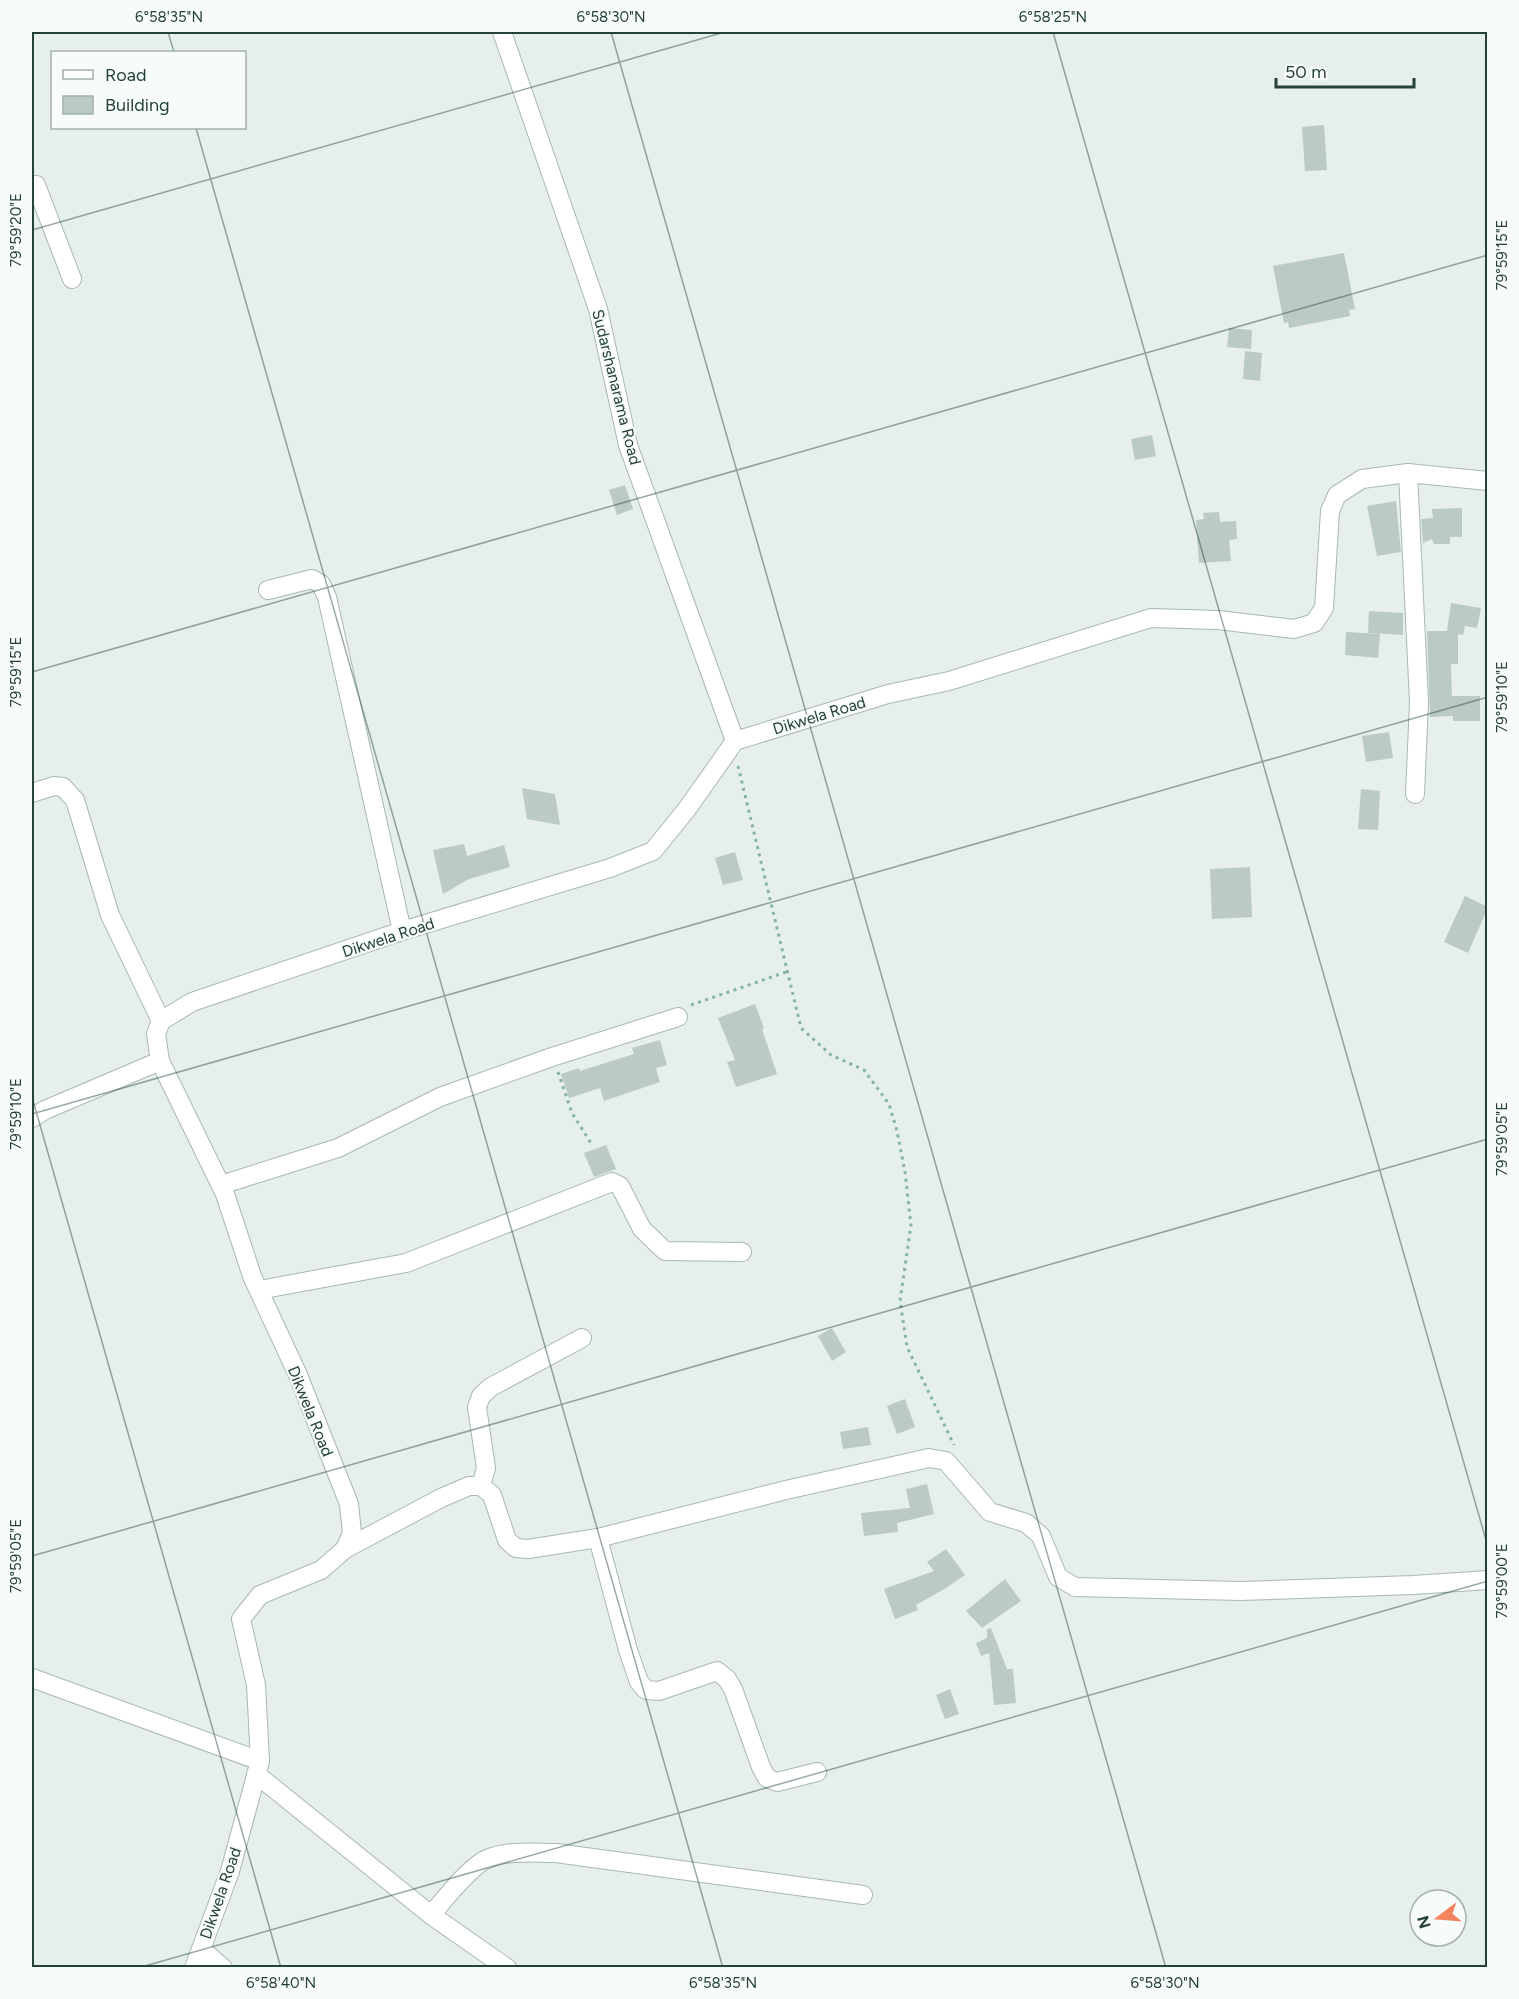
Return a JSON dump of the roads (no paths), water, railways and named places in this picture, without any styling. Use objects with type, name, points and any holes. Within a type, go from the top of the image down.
[{"type":"street","name":"Sudarshanarama Road","points":[[502,32],[598,309],[628,445],[735,741]]},
{"type":"street","points":[[32,185],[36,185],[72,279]]},
{"type":"street","name":"Dikwela Road","points":[[194,1968],[230,1871],[258,1768],[256,1685],[241,1619],[260,1595],[321,1570],[345,1549],[352,1533],[349,1504],[298,1376],[259,1290],[221,1185],[160,1061],[156,1034],[160,1021],[192,1002],[402,931],[610,868],[653,850],[687,809],[735,741],[888,694],[949,681],[1151,618],[1218,620],[1294,629],[1314,623],[1324,608],[1330,511],[1337,495],[1362,479],[1408,473],[1488,481]]},
{"type":"street","points":[[1408,473],[1419,702],[1415,794]]},
{"type":"street","points":[[268,590],[312,579],[321,584],[327,597],[402,931]]},
{"type":"street","points":[[32,793],[54,786],[63,787],[75,800],[110,915],[160,1021]]},
{"type":"street","points":[[221,1185],[338,1148],[440,1097],[552,1057],[678,1017]]},
{"type":"street","points":[[32,1118],[45,1110],[160,1061]]},
{"type":"street","points":[[259,1290],[406,1263],[612,1182],[620,1186],[642,1229],[665,1251],[742,1252]]},
{"type":"street","points":[[481,1486],[486,1468],[477,1407],[481,1396],[491,1388],[582,1338]]},
{"type":"street","points":[[345,1549],[441,1498],[469,1486],[481,1486],[492,1495],[507,1540],[516,1548],[545,1547],[598,1538],[786,1490],[929,1458],[946,1461],[990,1512],[1026,1523],[1041,1536],[1058,1577],[1075,1587],[1240,1591],[1488,1580]]},
{"type":"street","points":[[598,1538],[628,1650],[639,1682],[646,1690],[659,1691],[717,1671],[727,1679],[733,1689],[767,1778],[777,1782],[817,1772]]},
{"type":"street","points":[[32,1678],[258,1768],[431,1915],[507,1968]]},
{"type":"street","points":[[431,1915],[477,1864],[487,1858],[511,1853],[556,1852],[862,1895]]},
{"type":"street","points":[[201,1949],[223,1968]]}]
